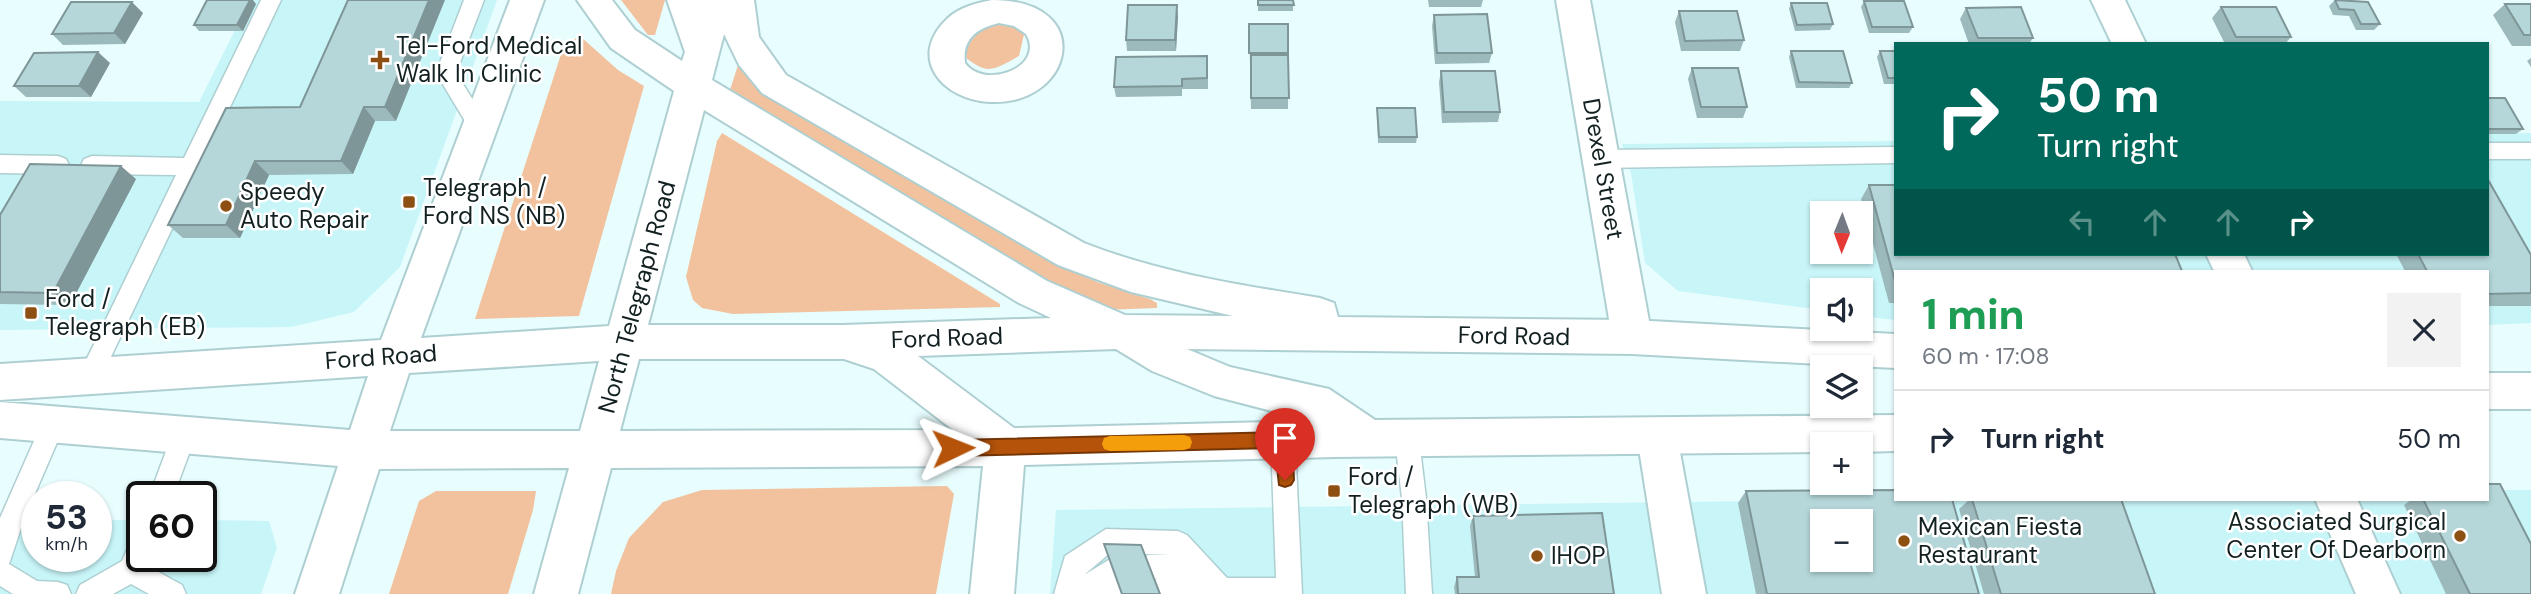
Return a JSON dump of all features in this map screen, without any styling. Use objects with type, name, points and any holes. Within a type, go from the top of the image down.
[{"type":"main road","points":[[317,594],[395,355],[481,130],[527,0]]},
{"type":"main road","points":[[594,0],[623,39],[698,69],[1033,292],[1122,332],[1166,359],[1228,384],[1315,402],[1389,440]]},
{"type":"main road","points":[[684,0],[698,69]]},
{"type":"main road","name":"North Telegraph Road","points":[[556,594],[716,0]]},
{"type":"main road","points":[[737,0],[743,47],[774,84],[1071,254],[1107,270],[1172,289],[1422,334]]},
{"type":"main road","name":"Drexel Street","points":[[1573,0],[1632,337]]},
{"type":"main road","points":[[2108,0],[2128,42]]},
{"type":"main road","name":"Ford Road","points":[[0,382],[624,342],[843,342],[1122,332],[1632,337],[1894,351]]},
{"type":"main road","points":[[843,342],[887,356],[1006,446]]},
{"type":"main road","points":[[2489,391],[2531,391]]},
{"type":"main road","points":[[0,420],[365,450],[913,449],[1283,440],[1894,433]]},
{"type":"main road","points":[[1657,436],[1684,594]]},
{"type":"main road","points":[[992,594],[998,506],[1006,446]]},
{"type":"main road","points":[[2337,501],[2378,594]]},
{"type":"lane","points":[[90,375],[271,0]]},
{"type":"lane","points":[[474,0],[446,73],[481,130]]},
{"type":"lane","points":[[2489,151],[2531,151]]},
{"type":"lane","points":[[1601,159],[1894,155]]},
{"type":"lane","points":[[0,164],[191,167]]},
{"type":"lane","points":[[0,556],[12,519],[53,424]]},
{"type":"lane","points":[[166,481],[184,435]]},
{"type":"lane","points":[[1153,579],[1216,591],[1289,592],[1283,440]]},
{"type":"lane","points":[[1389,440],[1415,498],[1419,594]]},
{"type":"lane","points":[[1067,594],[1074,565],[1106,541],[1178,542],[1216,591]]},
{"type":"lane","points":[[0,572],[34,593],[58,594]]},
{"type":"lane","points":[[89,594],[128,572]]},
{"type":"lane","points":[[134,572],[173,594]]},
{"type":"lane","points":[[1079,594],[1116,586]]},
{"type":"shaded area","points":[[250,0],[497,0],[400,267],[354,312],[291,327],[0,330],[0,101],[199,102]]},
{"type":"shaded area","points":[[621,0],[665,0],[655,35],[648,35]]},
{"type":"shaded area","points":[[1013,17],[1026,26],[1019,56],[989,69],[977,65],[961,54],[978,25]]},
{"type":"shaded area","points":[[581,37],[618,70],[644,86],[579,316],[475,319],[565,42]]},
{"type":"shaded area","points":[[738,65],[768,93],[1048,260],[1097,282],[1150,299],[1157,303],[1157,308],[1101,310],[1043,282],[729,93]]},
{"type":"shaded area","points":[[722,133],[1000,304],[1000,307],[733,314],[702,308],[693,300],[686,277],[717,141]]},
{"type":"shaded area","points":[[2531,133],[2531,323],[2489,325],[2489,270],[1894,270],[1894,320],[1873,317],[1873,278],[1810,278],[1810,308],[1678,291],[1645,263],[1631,173],[1622,144],[1894,141],[1894,256],[2489,256],[2489,134]]},
{"type":"shaded area","points":[[947,486],[954,494],[936,594],[611,594],[616,571],[629,538],[663,502],[702,490]]},
{"type":"shaded area","points":[[2489,490],[2531,490],[2531,594],[1050,594],[1056,510],[1894,499],[2489,501]]},
{"type":"shaded area","points":[[436,491],[536,491],[508,594],[389,594],[419,501]]},
{"type":"shaded area","points":[[0,519],[21,520],[21,572],[112,572],[112,520],[126,520],[126,572],[217,572],[217,520],[269,521],[277,548],[261,594],[0,594]]},
{"type":"building","points":[[207,0],[250,0],[237,25],[194,25]]},
{"type":"building","points":[[348,0],[429,0],[385,107],[364,107],[341,161],[255,161],[226,225],[168,225],[226,108],[300,107]]},
{"type":"building","points":[[1258,0],[1293,0],[1294,5],[1258,5]]},
{"type":"building","points":[[2335,0],[2368,2],[2380,24],[2361,24],[2354,10],[2339,9]]},
{"type":"building","points":[[1864,1],[1904,1],[1913,27],[1872,27]]},
{"type":"building","points":[[71,2],[132,2],[114,33],[52,34]]},
{"type":"building","points":[[1791,3],[1827,3],[1833,24],[1797,25]]},
{"type":"building","points":[[2505,4],[2531,4],[2531,35],[2524,35]]},
{"type":"building","points":[[1128,5],[1177,5],[1175,40],[1126,40]]},
{"type":"building","points":[[2021,7],[2033,38],[1978,38],[1966,8]]},
{"type":"building","points":[[2221,7],[2276,7],[2291,37],[2236,37]]},
{"type":"building","points":[[1679,11],[1737,11],[1744,40],[1685,41]]},
{"type":"building","points":[[1487,14],[1492,53],[1437,53],[1434,15]]},
{"type":"building","points":[[1249,24],[1288,24],[1288,53],[1249,53]]},
{"type":"building","points":[[1791,51],[1843,51],[1852,83],[1799,82]]},
{"type":"building","points":[[1880,51],[1894,51],[1894,78],[1888,78]]},
{"type":"building","points":[[98,52],[79,86],[14,86],[34,53]]},
{"type":"building","points":[[1251,55],[1288,55],[1289,98],[1251,98]]},
{"type":"building","points":[[1207,56],[1207,78],[1182,79],[1182,86],[1114,87],[1116,57]]},
{"type":"building","points":[[1692,68],[1738,68],[1747,107],[1701,107]]},
{"type":"building","points":[[1441,71],[1495,71],[1500,112],[1444,112]]},
{"type":"building","points":[[2489,98],[2505,98],[2523,129],[2489,129]]},
{"type":"building","points":[[1377,108],[1415,108],[1417,137],[1379,137]]},
{"type":"building","points":[[30,164],[121,166],[53,293],[0,292],[0,215]]},
{"type":"building","points":[[2489,182],[2531,255],[2531,293],[2489,294],[2489,270],[2426,270],[2419,256],[2489,256]]},
{"type":"building","points":[[1869,185],[1894,185],[1894,256],[2176,256],[2182,270],[1894,270],[1894,277]]},
{"type":"building","name":"Associated Surgical Center Of Dearborn","points":[[2489,484],[2500,484],[2531,544],[2531,594],[2470,594],[2424,501],[2489,501]]},
{"type":"building","name":"Mexican Fiesta Restaurant","points":[[1873,490],[1894,490],[1894,501],[1953,501],[1979,594],[1767,594],[1746,491],[1810,491],[1810,495],[1873,495]]},
{"type":"building","points":[[1973,501],[2122,501],[2155,594],[2001,594]]},
{"type":"building","name":"IHOP","points":[[1602,513],[1614,594],[1458,594],[1457,577],[1479,577],[1473,516]]},
{"type":"building","points":[[1104,544],[1141,545],[1160,594],[1122,594]]},
{"type":"slow traffic","points":[[1110,444],[1184,442]]},
{"type":"place","name":"Tel-Ford Medical Walk In Clinic","points":[[380,60]]},
{"type":"place","name":"Telegraph / Ford NS (NB)","points":[[409,202]]},
{"type":"place","name":"Speedy Auto Repair","points":[[226,206]]},
{"type":"place","name":"Ford / Telegraph (EB)","points":[[31,313]]},
{"type":"place","name":"Ford / Telegraph (WB)","points":[[1334,491]]},
{"type":"place","name":"Associated Surgical Center Of Dearborn","points":[[2460,536]]},
{"type":"place","name":"Mexican Fiesta Restaurant","points":[[1904,541]]},
{"type":"place","name":"IHOP","points":[[1537,556]]},
{"type":"route","points":[[953,448],[1283,440],[1285,480]]}]
